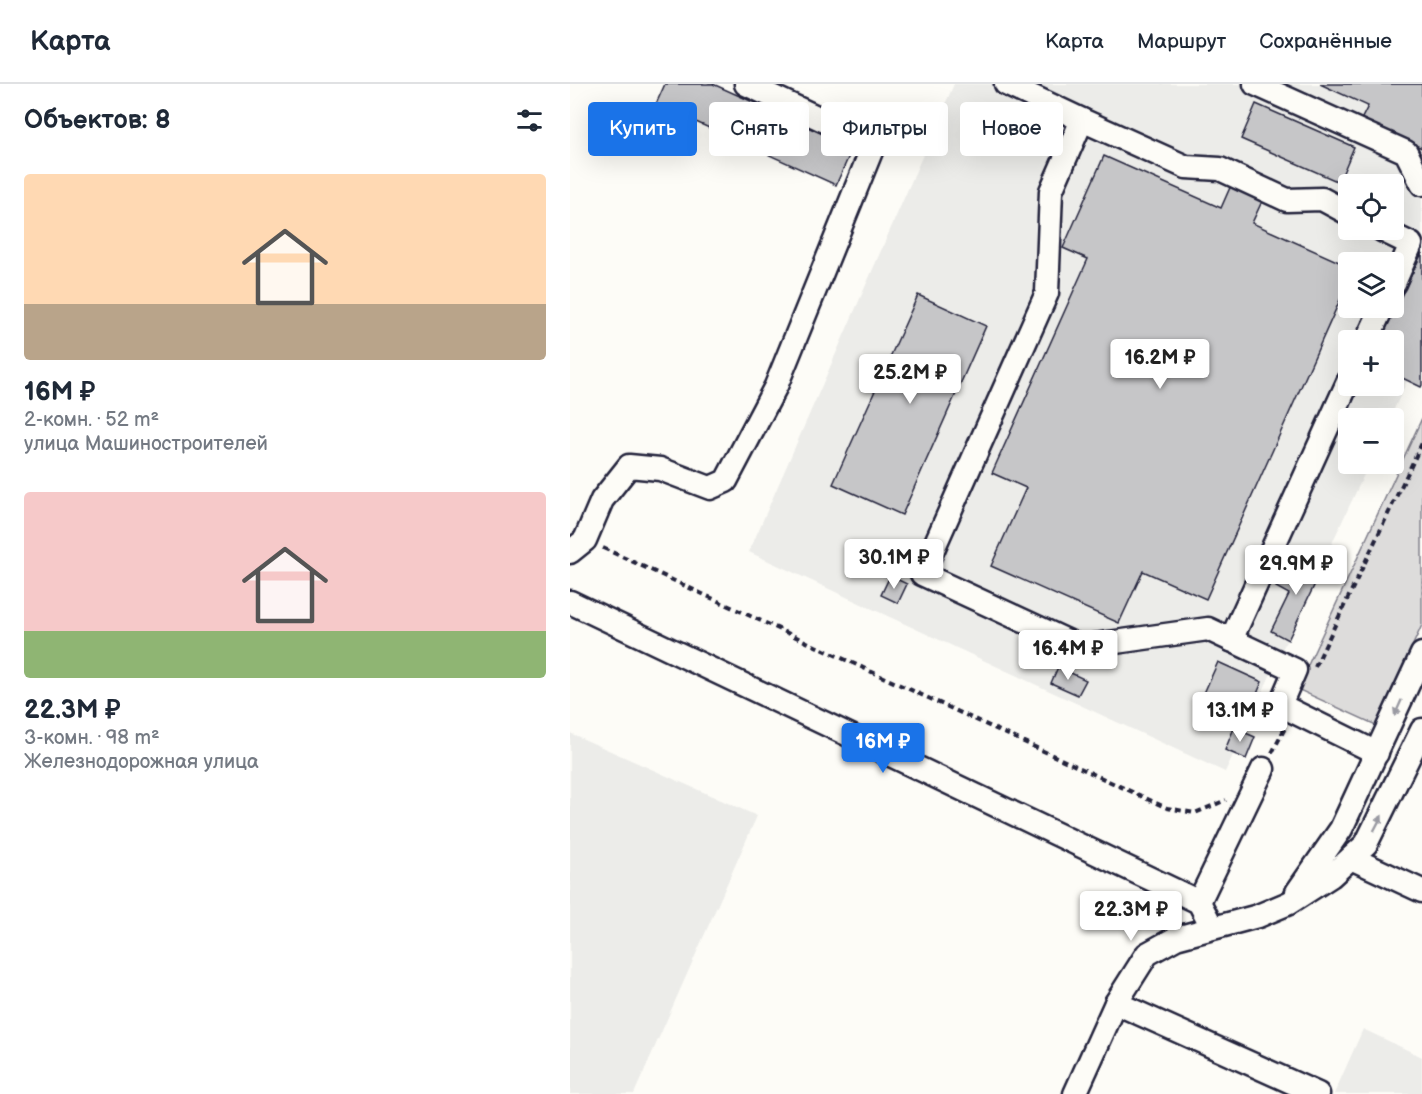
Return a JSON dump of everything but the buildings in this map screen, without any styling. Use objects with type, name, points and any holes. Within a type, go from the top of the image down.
[{"type":"street","points":[[578,546],[602,500],[629,466],[660,469],[710,488],[726,481],[776,386],[874,144],[746,84]]},
{"type":"street","points":[[1006,84],[1186,167],[1220,169],[1287,200],[1322,199],[1338,208]]},
{"type":"street","points":[[1256,84],[1406,152],[1422,184]]},
{"type":"street","points":[[1082,120],[1051,191],[1047,292],[922,574],[1080,647],[1208,629],[1295,670],[1280,705],[1377,753]]},
{"type":"street","points":[[1403,240],[1411,244],[1404,260]]},
{"type":"street","points":[[1231,640],[1342,396]]},
{"type":"street","points":[[570,602],[1199,902],[1212,927]]},
{"type":"street","points":[[1289,903],[1341,829],[1422,654]]},
{"type":"street","points":[[1075,1094],[1116,1003],[1148,954],[1176,938],[1258,916],[1289,903],[1332,876],[1366,844],[1380,820],[1422,730]]},
{"type":"street","points":[[1199,902],[1263,769]]},
{"type":"street","points":[[1351,858],[1422,891]]},
{"type":"street","points":[[1116,1003],[1318,1094]]},
{"type":"path","points":[[1314,669],[1422,442]]},
{"type":"path","points":[[578,546],[1167,808],[1195,813],[1227,799]]},
{"type":"path","points":[[1263,769],[1293,712]]},
{"type":"shaded area","points":[[954,84],[1422,84],[1422,385],[1407,381],[1404,388],[1404,330],[1338,330],[1338,396],[1400,396],[1395,408],[1338,408],[1338,474],[1364,474],[1225,772],[749,552],[922,156],[948,156],[948,102],[946,102]]},
{"type":"shaded area","points":[[1422,418],[1422,625],[1376,725],[1297,689],[1396,474],[1404,474],[1404,457]]},
{"type":"shaded area","points":[[570,733],[757,816],[634,1094],[570,1094]]},
{"type":"shaded area","points":[[1363,1029],[1422,1057],[1422,1094],[1334,1094]]}]
